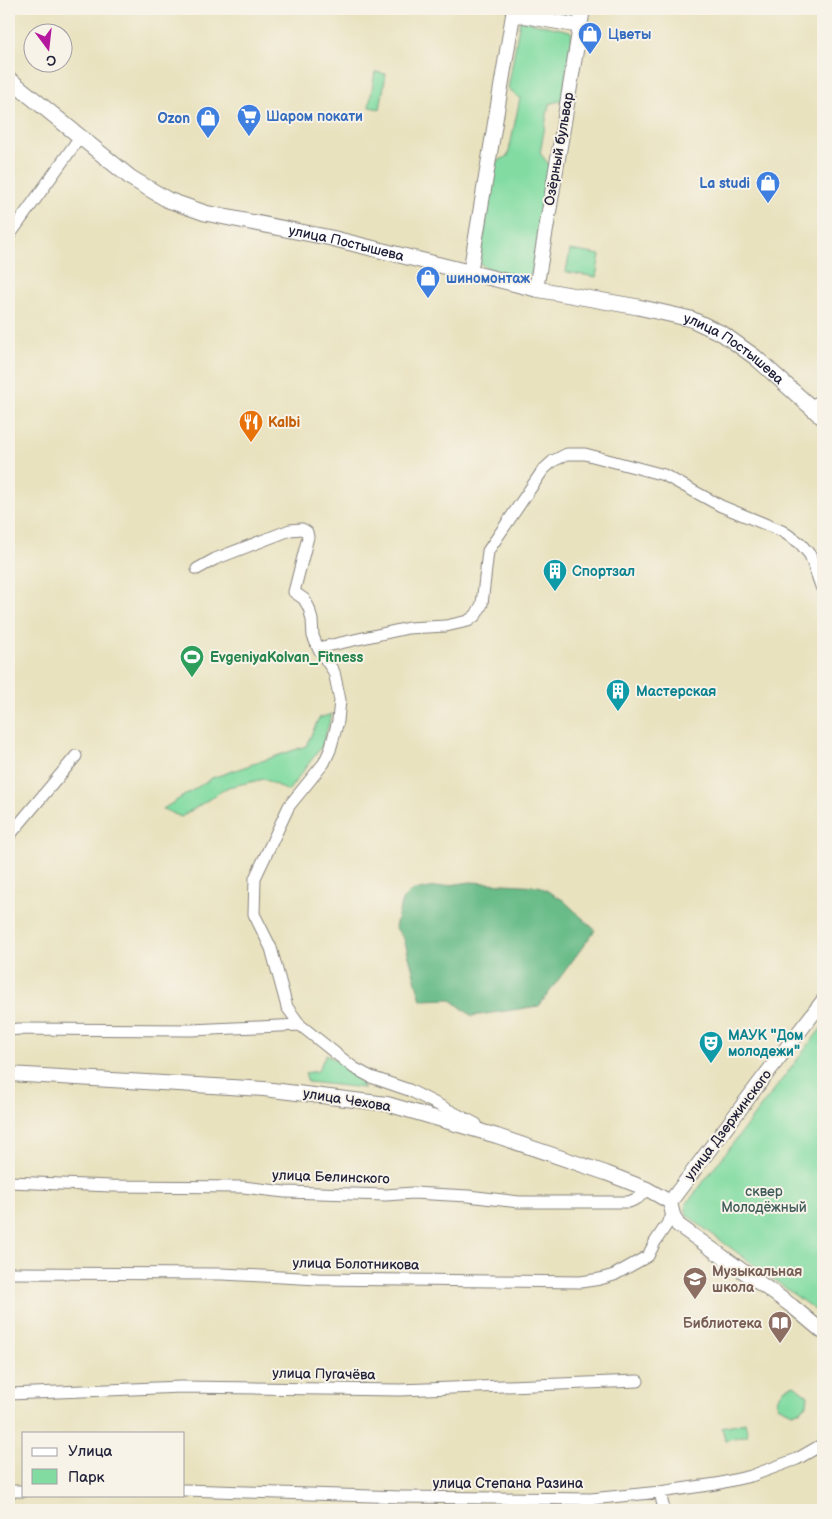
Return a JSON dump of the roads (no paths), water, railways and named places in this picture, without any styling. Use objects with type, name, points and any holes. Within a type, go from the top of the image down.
[{"type":"main road","name":"улица Постышева","points":[[9,79],[137,182],[168,200],[185,207],[331,238],[470,273],[691,319],[722,334],[754,357],[817,405],[823,418]]},
{"type":"street","name":"Озёрный бульвар","points":[[536,288],[583,9]]},
{"type":"street","points":[[470,273],[514,11],[580,26]]},
{"type":"street","points":[[9,236],[80,137]]},
{"type":"street","points":[[318,648],[408,628],[446,626],[468,621],[476,615],[482,604],[488,551],[543,470],[553,461],[567,454],[585,454],[664,475],[721,506],[782,531],[800,543],[810,555],[823,592]]},
{"type":"street","points":[[197,569],[216,559],[290,530],[302,529],[307,532],[308,537],[294,592],[304,599],[309,608],[313,636],[318,648],[334,672],[340,700],[338,721],[330,750],[324,763],[289,806],[255,878],[254,914],[271,948],[287,1007],[300,1025],[354,1068],[371,1077],[409,1090],[437,1103],[476,1124],[479,1131]]},
{"type":"street","points":[[9,836],[76,756]]},
{"type":"street","name":"улица Дзержинского","points":[[671,1208],[764,1077],[823,1001]]},
{"type":"street","points":[[9,1030],[191,1030],[300,1025]]},
{"type":"street","name":"улица Чехова","points":[[9,1074],[264,1089],[317,1094],[387,1104],[479,1131],[606,1172],[647,1189],[671,1208],[678,1225],[792,1306],[823,1332]]},
{"type":"street","name":"улица Белинского","points":[[9,1182],[112,1186],[243,1187],[303,1193],[386,1195],[413,1193],[468,1196],[519,1202],[629,1202],[638,1198],[647,1189]]},
{"type":"street","name":"улица Болотникова","points":[[9,1273],[222,1274],[318,1279],[581,1282],[614,1275],[648,1256],[671,1208]]},
{"type":"street","name":"улица Пугачёва","points":[[9,1394],[181,1387],[400,1390],[638,1381]]},
{"type":"street","name":"улица Степана Разина","points":[[185,1490],[401,1498],[591,1498],[660,1492],[716,1484],[751,1476],[797,1459],[823,1444]]},
{"type":"street","points":[[9,1491],[22,1491]]},
{"type":"street","points":[[660,1492],[664,1510]]},
{"type":"place","name":"Цветы","points":[[590,55]]},
{"type":"place","name":"Шаром покати","points":[[249,137]]},
{"type":"place","name":"Ozon","points":[[208,139]]},
{"type":"place","name":"La studi","points":[[768,204]]},
{"type":"place","name":"шиномонтаж","points":[[428,299]]},
{"type":"place","name":"Kalbi","points":[[251,443]]},
{"type":"place","name":"Спортзал","points":[[555,592]]},
{"type":"place","name":"EvgeniyaKolvan_Fitness","points":[[192,678]]},
{"type":"place","name":"Мастерская","points":[[618,712]]},
{"type":"place","name":"МАУК \"Дом молодежи\"","points":[[711,1064]]},
{"type":"place","name":"Музыкальная школа","points":[[695,1300]]},
{"type":"place","name":"Библиотека","points":[[780,1344]]},
{"type":"park label","name":"сквер Молодёжный","points":[[764,1200]]}]
